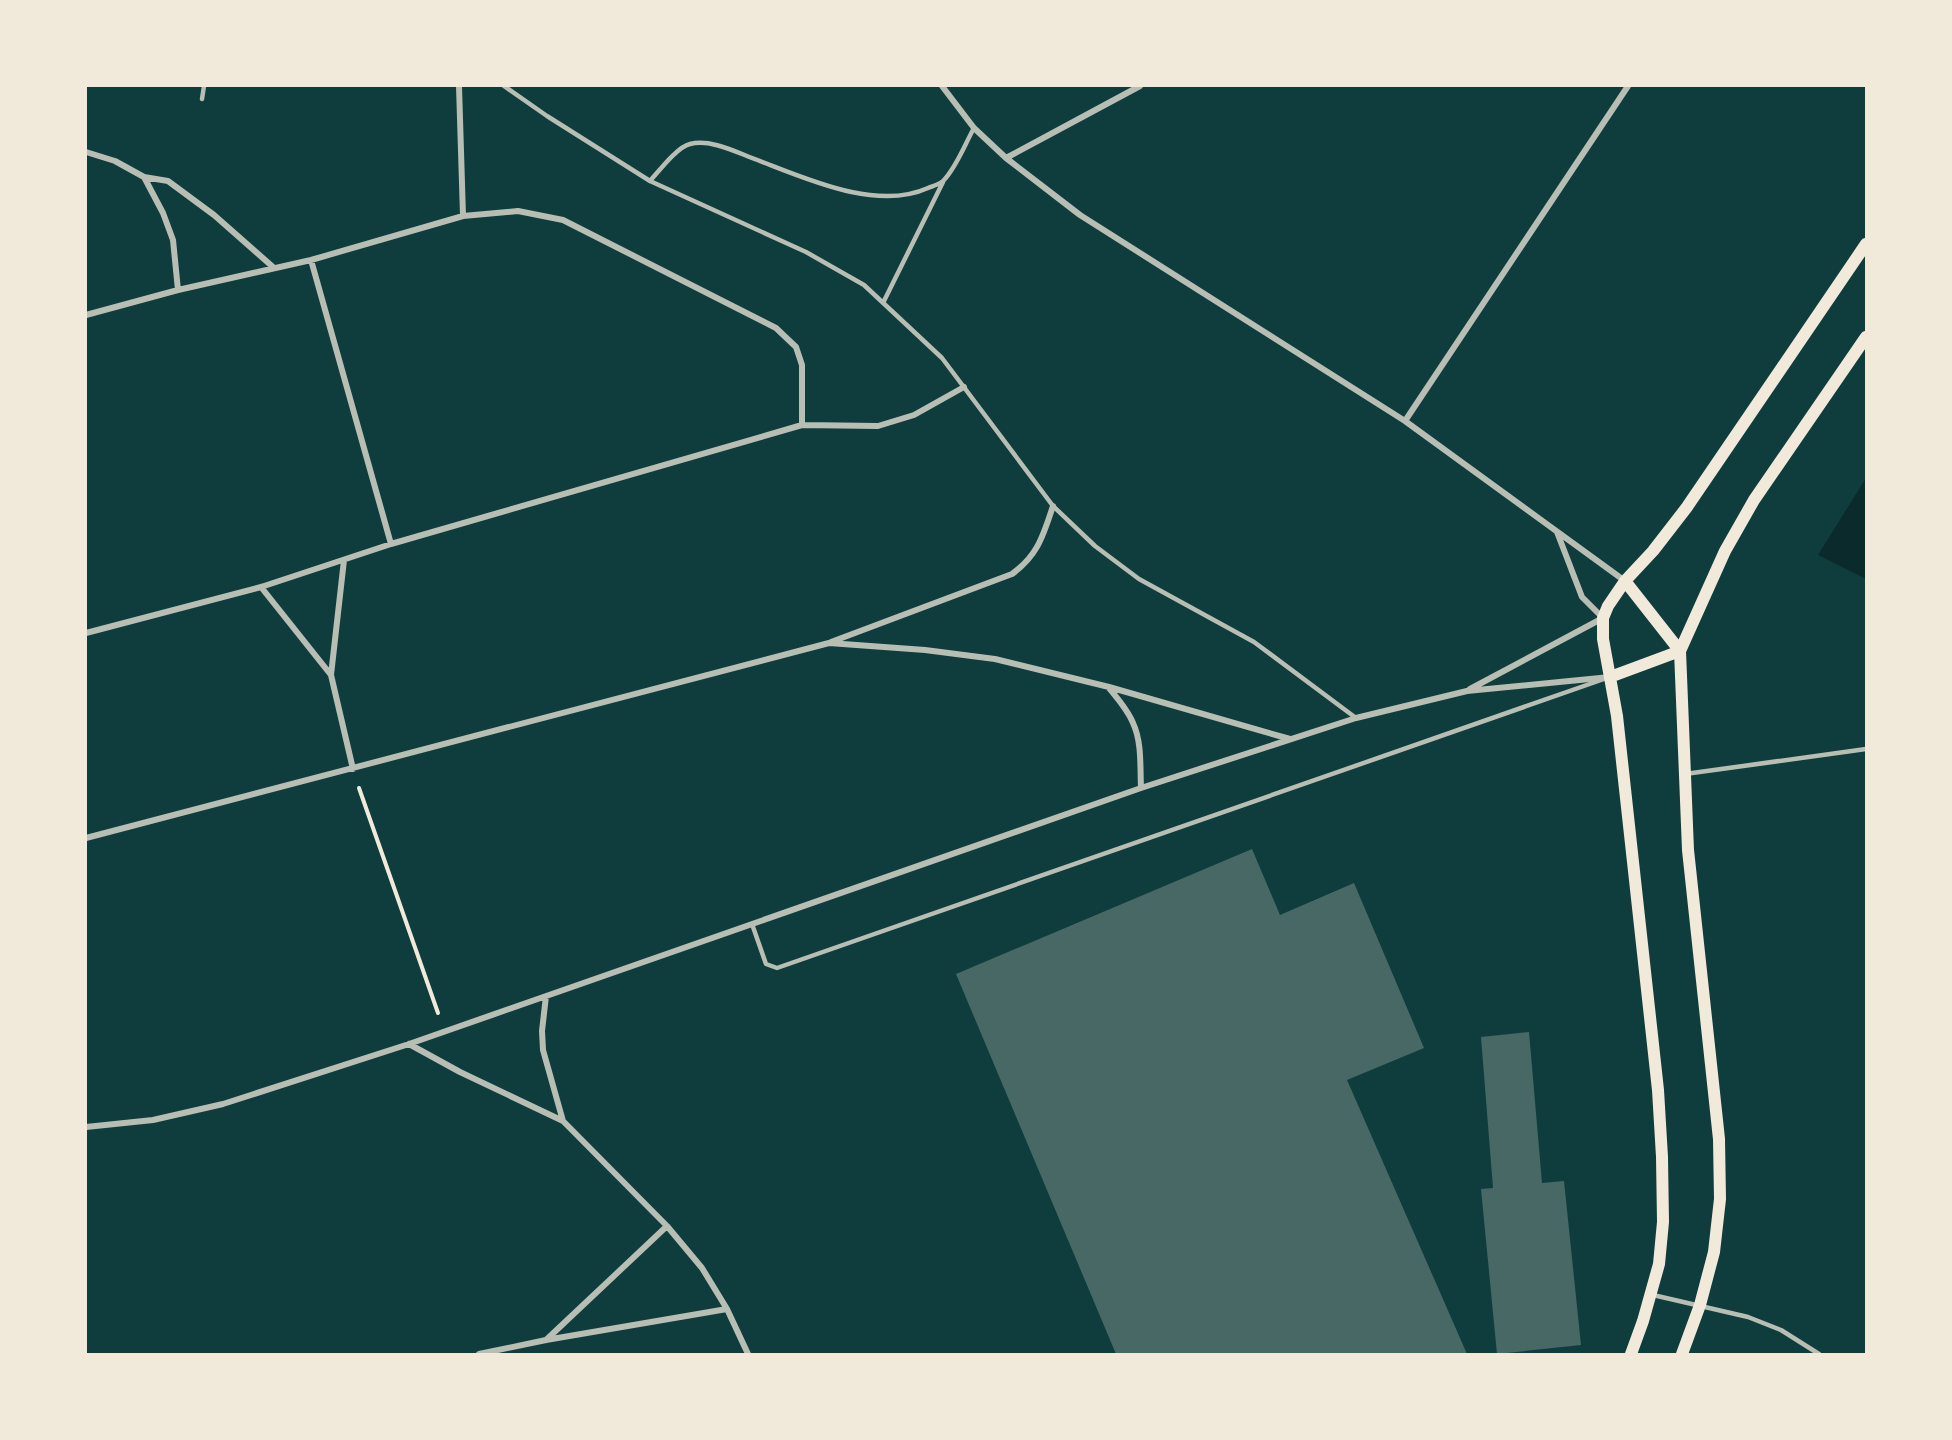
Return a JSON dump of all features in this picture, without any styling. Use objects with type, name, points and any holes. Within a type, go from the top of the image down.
[{"type":"main road","points":[[1631,1354],[1659,1264],[1663,1222],[1662,1157],[1658,1090],[1617,716],[1603,639],[1603,618],[1608,606],[1625,581],[1653,551],[1687,507],[1866,244]]},
{"type":"main road","points":[[1682,1354],[1700,1305],[1714,1252],[1720,1199],[1719,1139],[1691,883],[1684,774],[1680,651],[1725,551],[1754,500],[1866,337]]},
{"type":"main road","points":[[1625,581],[1680,651]]},
{"type":"main road","points":[[1610,677],[1680,651]]},
{"type":"street","points":[[451,86],[459,88],[463,216]]},
{"type":"street","points":[[942,86],[974,128],[1006,158],[1080,215],[1405,421],[1625,581]]},
{"type":"street","points":[[1006,158],[1140,86]]},
{"type":"street","points":[[1405,421],[1628,86]]},
{"type":"street","points":[[86,152],[115,161],[144,177],[168,181],[214,215],[273,267]]},
{"type":"street","points":[[144,177],[163,213],[173,240],[178,290]]},
{"type":"street","points":[[86,315],[178,290],[311,260],[463,216],[518,211],[564,220],[776,328],[796,347],[802,365],[802,426]]},
{"type":"street","points":[[311,260],[391,544]]},
{"type":"street","points":[[86,633],[261,587],[391,544],[802,426],[878,426],[914,415],[964,387]]},
{"type":"street","points":[[86,838],[829,643],[1012,574],[1026,564],[1039,547],[1053,506]]},
{"type":"street","points":[[1467,691],[1603,618],[1582,597],[1557,532]]},
{"type":"street","points":[[344,560],[331,675],[353,769]]},
{"type":"street","points":[[261,587],[331,675]]},
{"type":"street","points":[[829,643],[995,658],[1109,687],[1291,739]]},
{"type":"street","points":[[86,1127],[153,1120],[223,1104],[408,1044],[1141,788],[1356,718],[1467,691],[1610,677]]},
{"type":"street","points":[[1109,687],[1134,723],[1141,788]]},
{"type":"street","points":[[546,996],[542,1031],[543,1050],[564,1121]]},
{"type":"street","points":[[408,1044],[460,1072],[564,1121],[667,1226],[702,1268],[727,1309],[748,1354]]},
{"type":"street","points":[[546,1340],[667,1226]]},
{"type":"street","points":[[479,1354],[546,1340],[727,1309]]},
{"type":"lane","points":[[202,99],[204,86]]},
{"type":"lane","points":[[504,86],[650,181],[806,252],[864,285],[942,358],[1053,506],[1095,546],[1139,579],[1254,642],[1356,718]]},
{"type":"lane","points":[[883,303],[943,181],[974,128]]},
{"type":"lane","points":[[650,181],[681,149],[688,144],[702,143],[726,148],[813,181],[861,194],[892,197],[917,193],[943,181]]},
{"type":"lane","points":[[752,924],[766,964],[777,968],[1610,677]]},
{"type":"lane","points":[[1684,774],[1866,749]]},
{"type":"lane","points":[[1650,1294],[1748,1317],[1781,1330],[1819,1354]]},
{"type":"path","points":[[353,769],[445,1030]]},
{"type":"water","points":[[1866,478],[1866,579],[1818,555]]},
{"type":"building","points":[[1252,849],[1280,915],[1354,883],[1424,1048],[1347,1080],[1467,1354],[1116,1354],[956,974]]},
{"type":"building","points":[[1529,1032],[1542,1183],[1564,1181],[1581,1345],[1497,1354],[1481,1189],[1493,1188],[1481,1037]]}]
